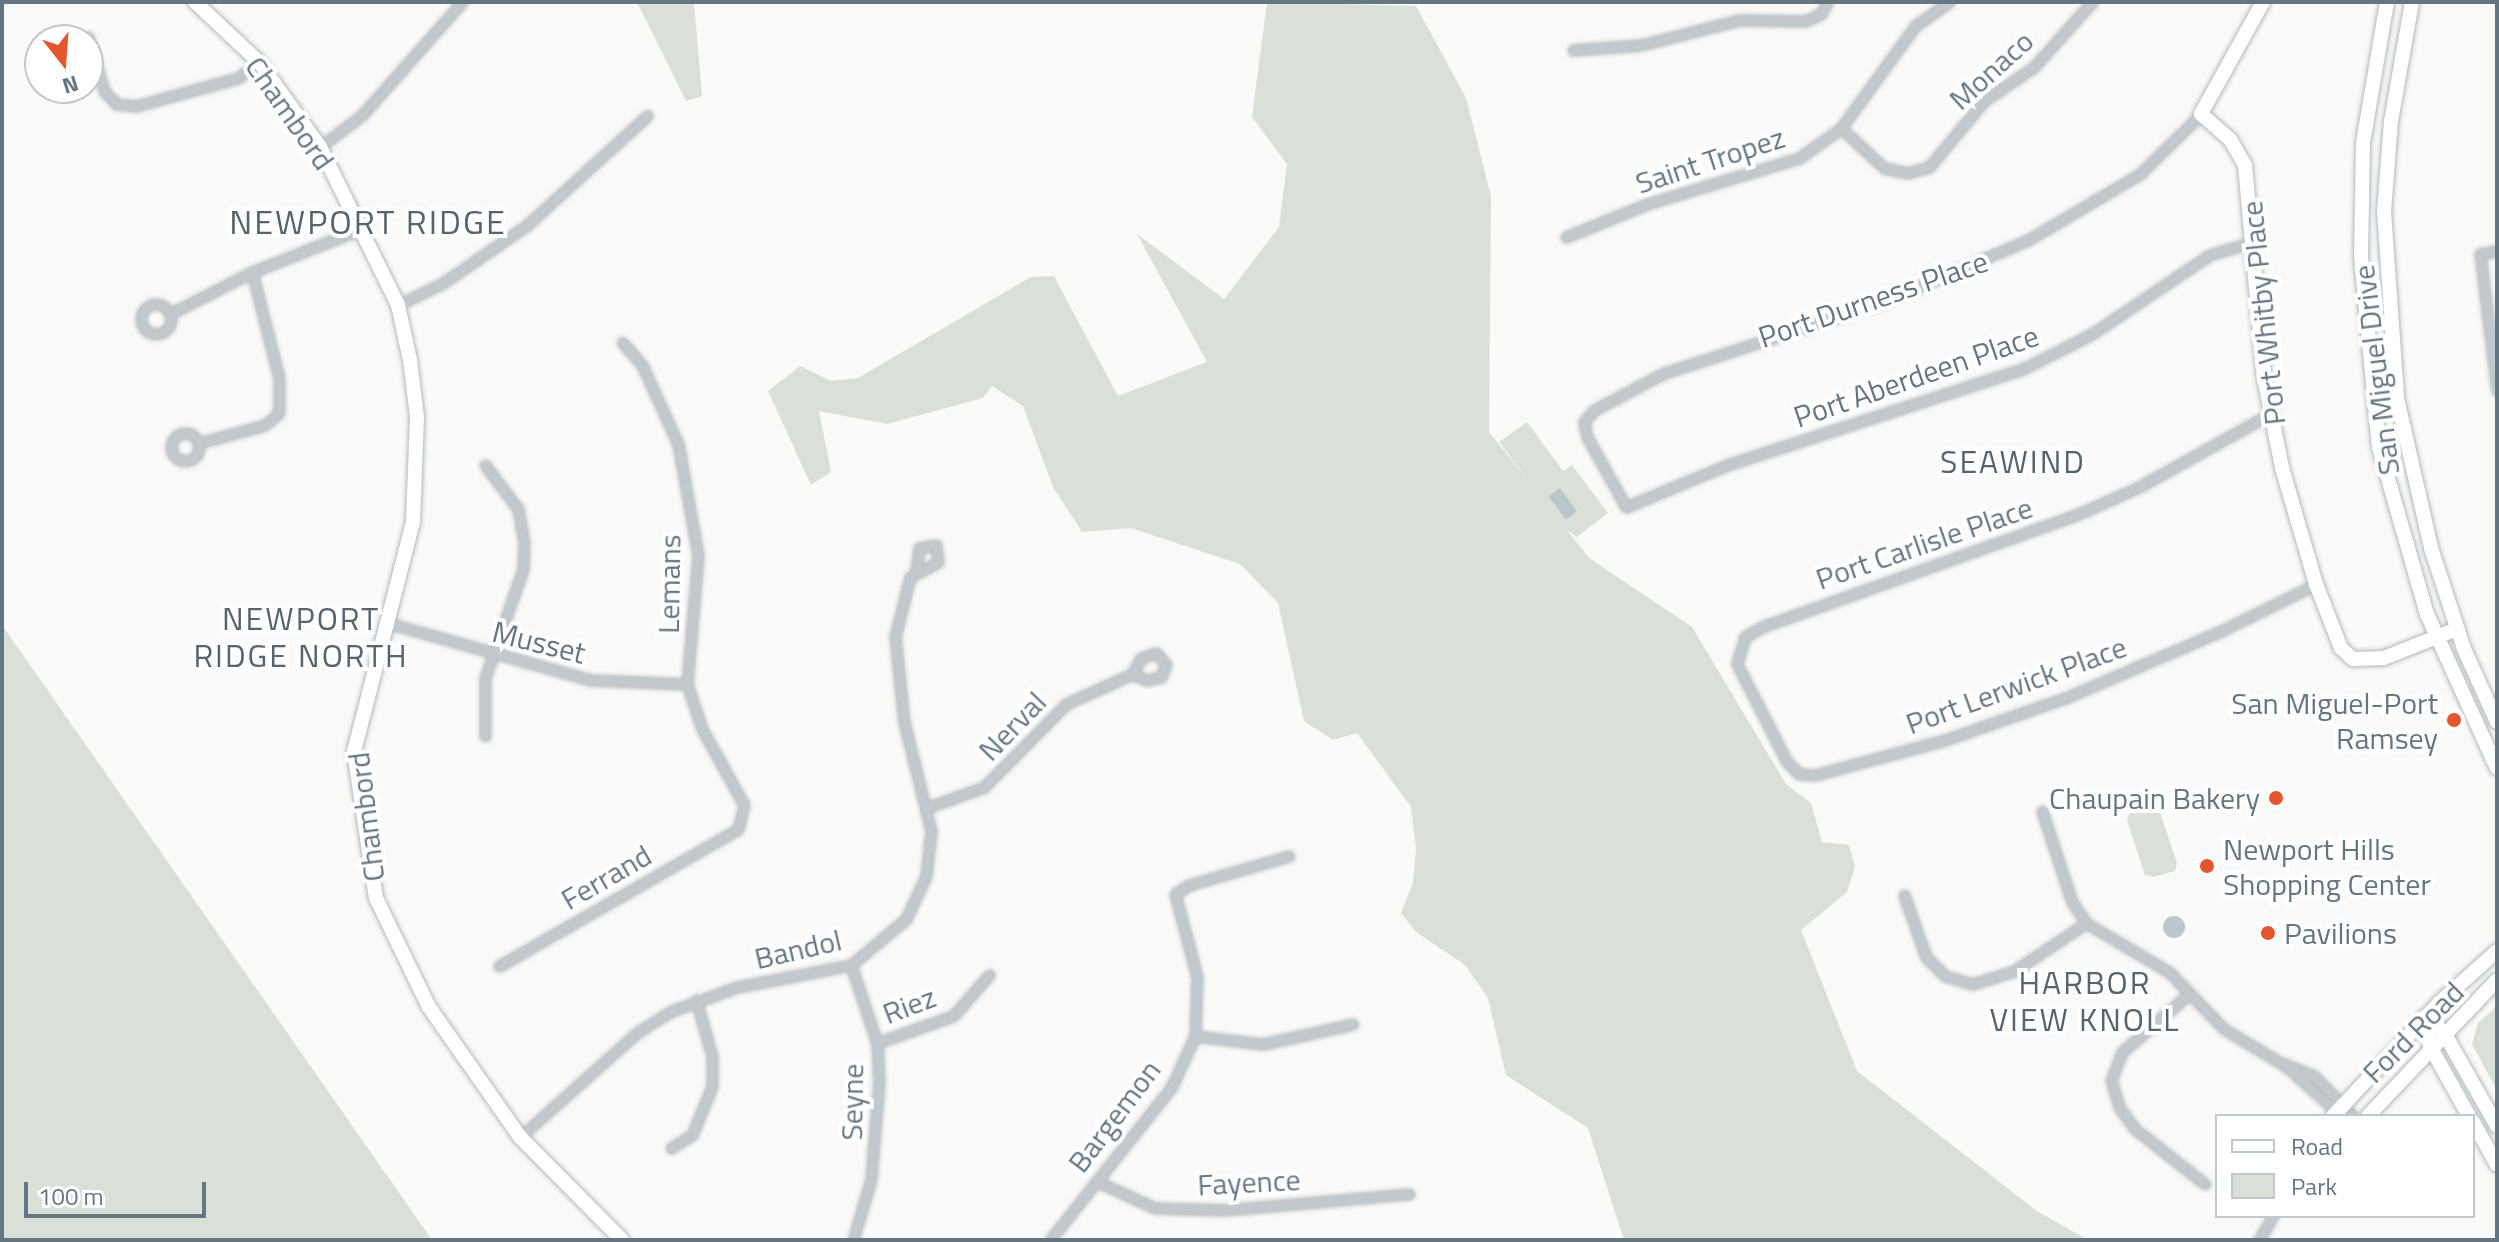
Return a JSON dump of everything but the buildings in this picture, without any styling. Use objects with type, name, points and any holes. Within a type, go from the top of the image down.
[{"type":"street","name":"Chambord","points":[[195,2],[259,62],[320,147],[363,228],[398,305],[417,417],[418,471],[413,522],[384,622],[354,751],[376,898],[429,1007],[520,1137],[622,1240]]},
{"type":"street","points":[[320,147],[362,115],[462,2]]},
{"type":"street","points":[[1573,50],[1641,45],[1739,20],[1805,21],[1821,14],[1827,2]]},
{"type":"street","name":"Saint Tropez","points":[[1566,237],[1647,204],[1775,168],[1799,158],[1841,128],[1904,39],[1949,2]]},
{"type":"street","name":"Monaco","points":[[1841,128],[1884,168],[1907,173],[1929,167],[1984,101],[2034,67],[2092,2]]},
{"type":"street","name":"Port Durness Place","points":[[1626,507],[1583,427],[1587,416],[1602,404],[1696,360],[1868,307],[2000,254],[2132,179],[2201,114],[2263,2]]},
{"type":"street","name":"San Miguel Drive","points":[[2387,2],[2363,143],[2361,257],[2368,357],[2379,447],[2436,637],[2497,768]]},
{"type":"street","name":"San Miguel Drive","points":[[2412,2],[2391,121],[2384,211],[2387,307],[2397,398],[2431,548],[2457,629],[2497,722]]},
{"type":"street","points":[[104,91],[116,104],[136,106],[238,78],[259,62]]},
{"type":"street","name":"Port Whitby Place","points":[[2201,114],[2230,139],[2245,165],[2250,243],[2270,414],[2316,584],[2341,648],[2353,659],[2384,658],[2436,637]]},
{"type":"street","points":[[398,305],[443,283],[526,226],[647,116]]},
{"type":"street","points":[[170,314],[252,272],[363,228]]},
{"type":"street","name":"Port Aberdeen Place","points":[[1626,507],[1727,465],[2025,368],[2102,328],[2209,255],[2250,243]]},
{"type":"street","points":[[2496,391],[2480,254],[2497,251]]},
{"type":"street","points":[[199,443],[265,425],[279,413],[279,378],[252,272]]},
{"type":"street","name":"Lemans","points":[[622,342],[642,365],[664,407],[692,498],[698,555],[687,684],[702,729],[744,805],[738,829]]},
{"type":"street","name":"Port Carlisle Place","points":[[1757,706],[1739,673],[1737,650],[1745,637],[1762,627],[2076,515],[2139,487],[2270,414]]},
{"type":"street","points":[[485,465],[518,509],[524,543],[523,569],[485,678],[485,736]]},
{"type":"street","name":"Bandol","points":[[520,1137],[638,1032],[696,1000],[851,965],[890,937],[919,897],[930,855],[926,808],[904,722],[895,637],[900,608],[916,572]]},
{"type":"street","name":"Port Lerwick Place","points":[[1757,706],[1787,762],[1799,774],[1815,775],[1945,740],[2065,698],[2217,633],[2316,584]]},
{"type":"street","name":"Musset","points":[[384,622],[493,656],[591,680],[687,684]]},
{"type":"street","points":[[2436,637],[2457,629]]},
{"type":"street","name":"Nerval","points":[[926,808],[984,787],[1066,704],[1132,674]]},
{"type":"street","points":[[2042,811],[2072,902],[2086,923],[2169,972],[2224,1029],[2281,1063],[2338,1112]]},
{"type":"street","name":"Ferrand","points":[[499,966],[738,829]]},
{"type":"street","name":"Bargemon","points":[[1050,1240],[1171,1088],[1195,1036],[1197,977],[1175,894],[1189,885],[1289,856]]},
{"type":"street","points":[[1904,895],[1926,957],[1958,981],[1985,983],[2014,971],[2086,923]]},
{"type":"street","name":"Ford Road","points":[[2338,1112],[2425,1017],[2497,951]]},
{"type":"street","name":"Seyne","points":[[851,965],[877,1043],[879,1130],[862,1218],[853,1240]]},
{"type":"street","name":"Riez","points":[[877,1043],[953,1016],[989,975]]},
{"type":"street","name":"Ford Road","points":[[2370,1114],[2443,1031],[2497,980]]},
{"type":"street","points":[[2189,994],[2122,1052],[2111,1080],[2119,1107],[2135,1129],[2205,1184]]},
{"type":"street","points":[[671,1148],[692,1135],[712,1086],[712,1056],[696,1000]]},
{"type":"street","points":[[2425,1017],[2443,1031],[2497,1126]]},
{"type":"street","points":[[2425,1017],[2430,1046],[2468,1114]]},
{"type":"street","points":[[1195,1036],[1263,1044],[1353,1024]]},
{"type":"street","points":[[2281,1063],[2302,1068],[2338,1112]]},
{"type":"street","points":[[2475,1126],[2497,1165]]},
{"type":"street","name":"Fayence","points":[[1096,1181],[1155,1208],[1225,1210],[1409,1194]]},
{"type":"street","points":[[2259,1240],[2272,1218]]},
{"type":"green space","points":[[637,2],[694,2],[702,96],[686,101]]},
{"type":"green space","points":[[1267,2],[1416,6],[1466,98],[1491,196],[1489,432],[1530,483],[1499,442],[1527,422],[1563,471],[1572,465],[1608,513],[1577,537],[1567,530],[1589,558],[1692,627],[1786,784],[1811,803],[1822,842],[1849,845],[1855,867],[1847,892],[1801,930],[1857,1071],[2037,1211],[2088,1240],[1624,1240],[1588,1128],[1506,1075],[1488,998],[1465,965],[1416,932],[1401,913],[1413,883],[1416,849],[1411,807],[1357,733],[1333,740],[1304,721],[1278,603],[1240,564],[1131,528],[1082,532],[1053,487],[1023,406],[992,386],[983,398],[887,424],[819,411],[831,472],[811,485],[768,391],[800,366],[831,381],[858,378],[1031,277],[1054,276],[1118,396],[1207,362],[1137,234],[1224,299],[1279,227],[1287,164],[1252,117]]},
{"type":"green space","points":[[2,625],[432,1240],[2,1240]]},
{"type":"green space","points":[[2152,808],[2160,812],[2177,863],[2175,871],[2153,877],[2145,875],[2127,820],[2129,814]]},
{"type":"green space","points":[[2497,1006],[2497,1090],[2472,1044],[2478,1023]]},
{"type":"shaded area","points":[[1560,488],[1577,511],[1566,520],[1549,496]]},
{"type":"shaded area","points":[[2174,916],[2182,919],[2185,927],[2182,935],[2174,938],[2166,935],[2163,927],[2166,919]]},
{"type":"place","name":"San Miguel-Port Ramsey","points":[[2454,720]]},
{"type":"place","name":"Chaupain Bakery","points":[[2276,798]]},
{"type":"place","name":"Newport Hills Shopping Center","points":[[2207,866]]},
{"type":"place","name":"Pavilions","points":[[2268,933]]},
{"type":"district","name":"NEWPORT RIDGE","points":[[368,222]]},
{"type":"district","name":"SEAWIND","points":[[2013,461]]},
{"type":"district","name":"NEWPORT RIDGE NORTH","points":[[301,638]]},
{"type":"district","name":"HARBOR VIEW KNOLL","points":[[2085,1002]]}]
